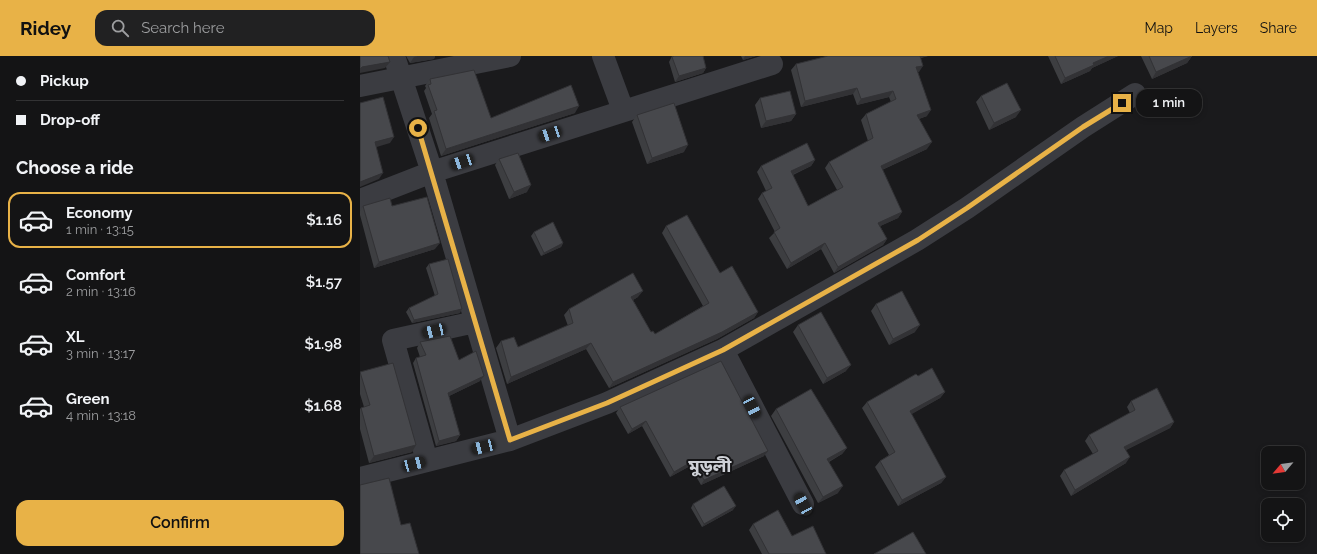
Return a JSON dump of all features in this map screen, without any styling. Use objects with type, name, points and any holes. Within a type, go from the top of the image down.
[{"type":"street","points":[[394,56],[432,172],[510,440]]},
{"type":"street","points":[[360,86],[510,56]]},
{"type":"street","points":[[603,56],[623,110]]},
{"type":"street","points":[[360,200],[432,172],[623,110],[772,64]]},
{"type":"street","points":[[360,478],[510,440],[607,403],[723,350],[918,240],[967,208],[1083,127],[1135,94]]},
{"type":"street","points":[[427,461],[394,340],[475,322]]},
{"type":"street","points":[[723,350],[803,504]]},
{"type":"building","points":[[360,56],[388,56],[390,62],[362,67],[360,69]]},
{"type":"building","points":[[703,56],[706,68],[679,76],[672,57]]},
{"type":"building","points":[[828,56],[920,56],[923,66],[916,67],[931,110],[917,115],[932,142],[881,166],[902,212],[878,223],[887,239],[838,267],[825,243],[791,263],[774,232],[780,228],[762,193],[772,188],[761,166],[807,143],[815,160],[791,171],[808,206],[843,187],[829,162],[873,138],[866,114],[896,99],[893,91],[861,99],[857,88],[805,101],[796,64]]},
{"type":"building","points":[[1055,56],[1109,56],[1093,63],[1094,65],[1065,78]]},
{"type":"building","points":[[1149,56],[1192,56],[1156,72]]},
{"type":"building","points":[[474,70],[491,118],[571,85],[579,106],[446,149],[434,111],[437,110],[428,85],[431,84],[430,79]]},
{"type":"building","points":[[1007,83],[1021,110],[994,123],[981,96]]},
{"type":"building","points":[[790,91],[796,114],[766,121],[760,98]]},
{"type":"building","points":[[383,97],[394,137],[375,142],[383,173],[360,182],[360,103]]},
{"type":"building","points":[[674,103],[688,145],[652,158],[637,115]]},
{"type":"building","points":[[518,153],[531,185],[514,192],[499,159]]},
{"type":"building","points":[[427,197],[440,243],[379,262],[363,206],[390,198],[392,206]]},
{"type":"building","points":[[687,215],[720,273],[732,266],[758,312],[722,332],[613,382],[591,343],[511,377],[501,341],[514,337],[518,347],[573,323],[569,309],[633,273],[643,291],[631,297],[651,332],[653,331],[655,334],[709,303],[666,226]]},
{"type":"building","points":[[553,222],[563,243],[544,253],[534,232]]},
{"type":"building","points":[[448,259],[462,309],[414,320],[409,308],[438,294],[429,264]]},
{"type":"building","points":[[902,291],[920,325],[893,339],[876,304]]},
{"type":"building","points":[[821,312],[851,365],[827,378],[798,325]]},
{"type":"building","points":[[450,336],[459,360],[476,351],[484,376],[448,393],[460,435],[439,441],[416,358],[426,355],[420,342]]},
{"type":"building","points":[[721,361],[768,451],[704,480],[693,461],[674,472],[646,421],[632,429],[620,407]]},
{"type":"building","points":[[393,363],[416,445],[374,456],[361,408],[370,405],[360,372]]},
{"type":"building","points":[[932,368],[945,392],[910,411],[946,477],[902,500],[880,461],[895,452],[867,402],[916,374],[918,376]]},
{"type":"building","points":[[1157,388],[1174,422],[1124,447],[1130,457],[1075,490],[1064,470],[1098,451],[1089,435],[1135,410],[1131,401]]},
{"type":"building","points":[[811,389],[847,448],[827,459],[843,486],[823,497],[776,409]]},
{"type":"building","points":[[389,478],[401,525],[410,523],[419,554],[360,554],[360,485]]},
{"type":"building","points":[[724,486],[736,506],[704,524],[693,504]]},
{"type":"building","points":[[778,510],[792,536],[813,526],[826,554],[769,554],[753,524]]},
{"type":"building","points":[[913,532],[926,554],[874,554]]},
{"type":"district","name":"মুড়লী","points":[[710,466]]},
{"type":"route","points":[[418,128],[510,440],[607,403],[723,350],[918,240],[967,208],[1083,127],[1122,103]]}]
